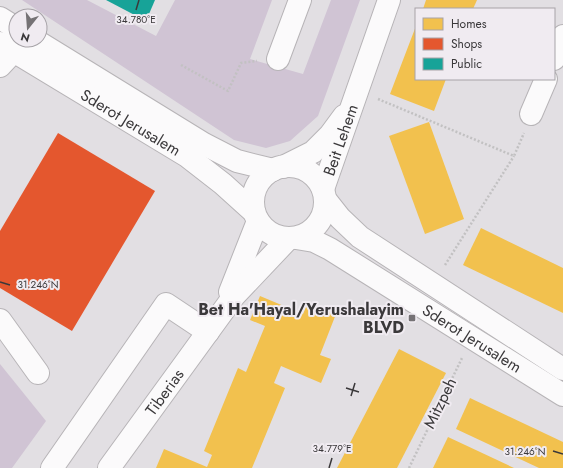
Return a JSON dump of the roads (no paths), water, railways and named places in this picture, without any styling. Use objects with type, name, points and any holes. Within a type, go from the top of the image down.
[{"type":"street","points":[[278,59],[300,0]]},
{"type":"street","name":"Beit Lehem","points":[[324,194],[389,0]]},
{"type":"street","points":[[555,56],[563,36]]},
{"type":"street","name":"Sderot Jerusalem","points":[[48,48],[204,144],[237,161],[278,168]]},
{"type":"street","name":"Sderot Jerusalem","points":[[4,54],[187,156],[223,184],[256,216]]},
{"type":"street","points":[[531,114],[546,80]]},
{"type":"street","name":"Beit Lehem","points":[[278,168],[313,152],[330,135],[345,115],[358,91]]},
{"type":"street","points":[[293,166],[312,174],[319,181],[324,194],[325,210],[321,220],[310,231],[292,238],[271,234],[256,216],[253,202],[258,183],[265,175],[278,168],[293,166]]},
{"type":"street","name":"Sderot Jerusalem","points":[[324,194],[340,218],[360,238],[563,369]]},
{"type":"street","name":"Tiberias","points":[[214,324],[256,216]]},
{"type":"street","name":"Sderot Jerusalem","points":[[292,238],[314,241],[330,249],[563,395]]},
{"type":"street","name":"Tiberias","points":[[109,468],[214,324],[252,276],[292,238]]},
{"type":"street","points":[[52,468],[166,304],[214,324]]},
{"type":"street","points":[[0,320],[38,373]]},
{"type":"place","name":"Bet Ha'Hayal/Yerushalayim BLVD","points":[[412,318]]}]
